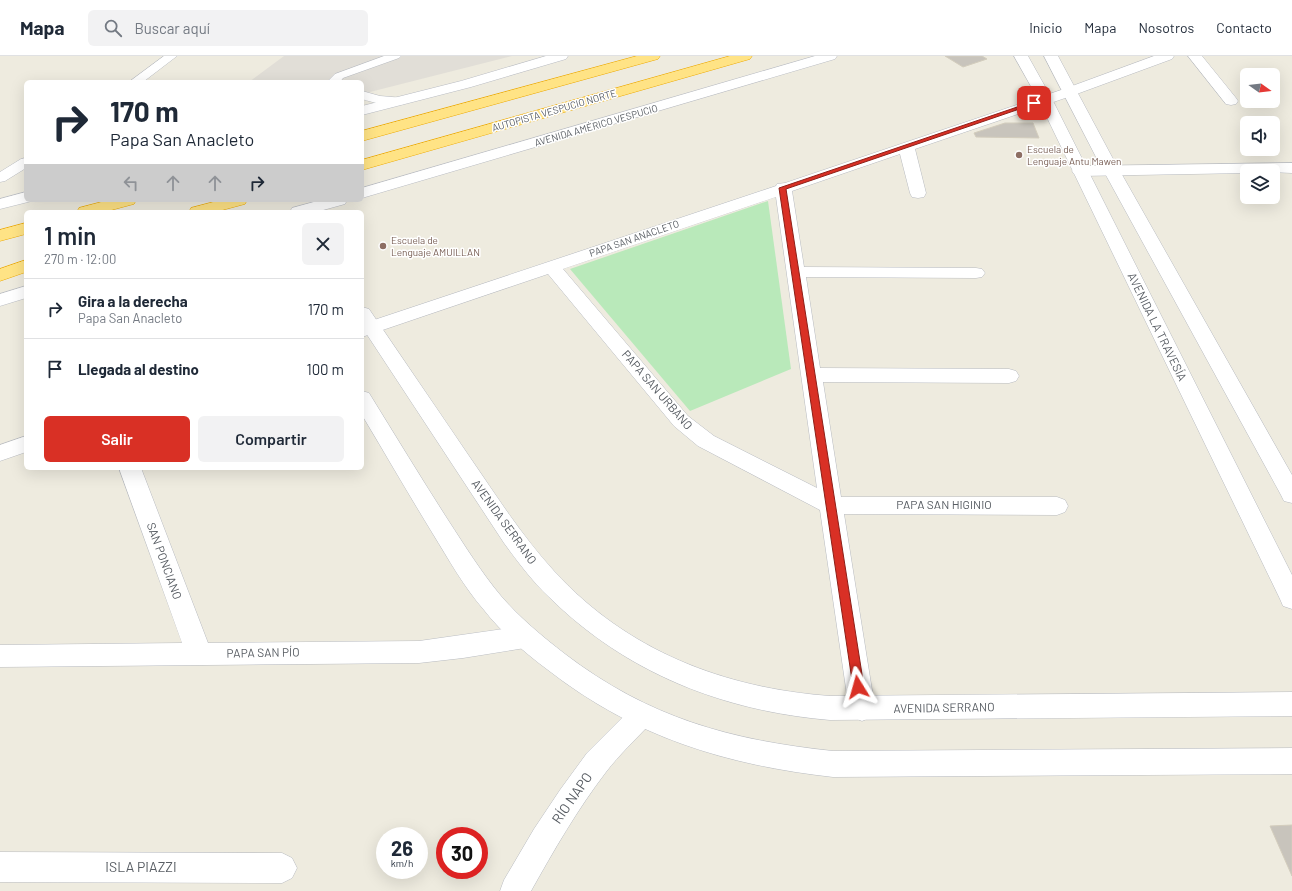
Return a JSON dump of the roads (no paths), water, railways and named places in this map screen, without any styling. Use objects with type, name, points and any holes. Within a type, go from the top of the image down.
[{"type":"highway","points":[[364,135],[653,56]]},
{"type":"highway","name":"AUTOPISTA VESPUCIO NORTE","points":[[364,164],[745,56]]},
{"type":"highway","points":[[92,210],[121,202]]},
{"type":"highway","points":[[203,210],[232,202]]},
{"type":"highway","points":[[0,236],[24,229]]},
{"type":"highway","points":[[0,268],[24,261]]},
{"type":"highway","points":[[0,276],[24,266]]},
{"type":"street","points":[[364,110],[561,56]]},
{"type":"street","name":"AVENIDA AMÉRICO VESPUCIO","points":[[364,192],[830,56]]},
{"type":"street","name":"AVENIDA LA TRAVESÍA","points":[[1021,56],[1045,100],[1292,599]]},
{"type":"street","points":[[1051,56],[1068,92],[1292,495]]},
{"type":"street","name":"PAPA SAN ANACLETO","points":[[365,324],[551,267],[1045,100],[1167,56]]},
{"type":"street","points":[[1195,56],[1231,101]]},
{"type":"street","points":[[906,146],[918,193]]},
{"type":"street","points":[[1080,171],[1292,168]]},
{"type":"street","points":[[783,188],[862,709]]},
{"type":"street","points":[[0,204],[24,198]]},
{"type":"street","points":[[305,210],[332,202]]},
{"type":"street","name":"PAPA SAN URBANO","points":[[551,267],[681,421],[695,433],[728,453],[831,505]]},
{"type":"street","points":[[796,272],[976,273]]},
{"type":"street","points":[[0,300],[24,293]]},
{"type":"street","name":"AVENIDA SERRANO","points":[[365,324],[512,537],[557,590],[615,638],[645,656],[678,672],[714,686],[751,697],[790,704],[830,708],[862,709],[1292,704]]},
{"type":"street","points":[[811,375],[1009,376]]},
{"type":"street","points":[[364,401],[468,572],[494,605],[525,636],[566,670],[599,692],[676,731],[751,753],[792,761],[833,764],[1292,761]]},
{"type":"street","points":[[0,453],[24,445]]},
{"type":"street","name":"SAN PONCIANO","points":[[131,470],[199,654]]},
{"type":"street","name":"PAPA SAN HIGINIO","points":[[831,505],[1057,506]]},
{"type":"street","name":"PAPA SAN PÍO","points":[[2,659],[199,654],[419,652],[463,647],[525,636]]},
{"type":"street","name":"RÍO NAPO","points":[[515,891],[544,839],[570,799],[597,762],[642,715]]},
{"type":"street","name":"ISLA PIAZZI","points":[[0,867],[282,868]]},
{"type":"lane","points":[[138,80],[171,56]]},
{"type":"lane","points":[[335,80],[339,76],[351,76],[395,56],[405,56]]},
{"type":"lane","points":[[364,96],[379,100],[400,101]]},
{"type":"lane","points":[[0,178],[24,163]]},
{"type":"place","name":"Escuela de Lenguaje Antu Mawen","points":[[1019,155]]},
{"type":"place","name":"Escuela de Lenguaje AMUILLAN","points":[[383,246]]}]
